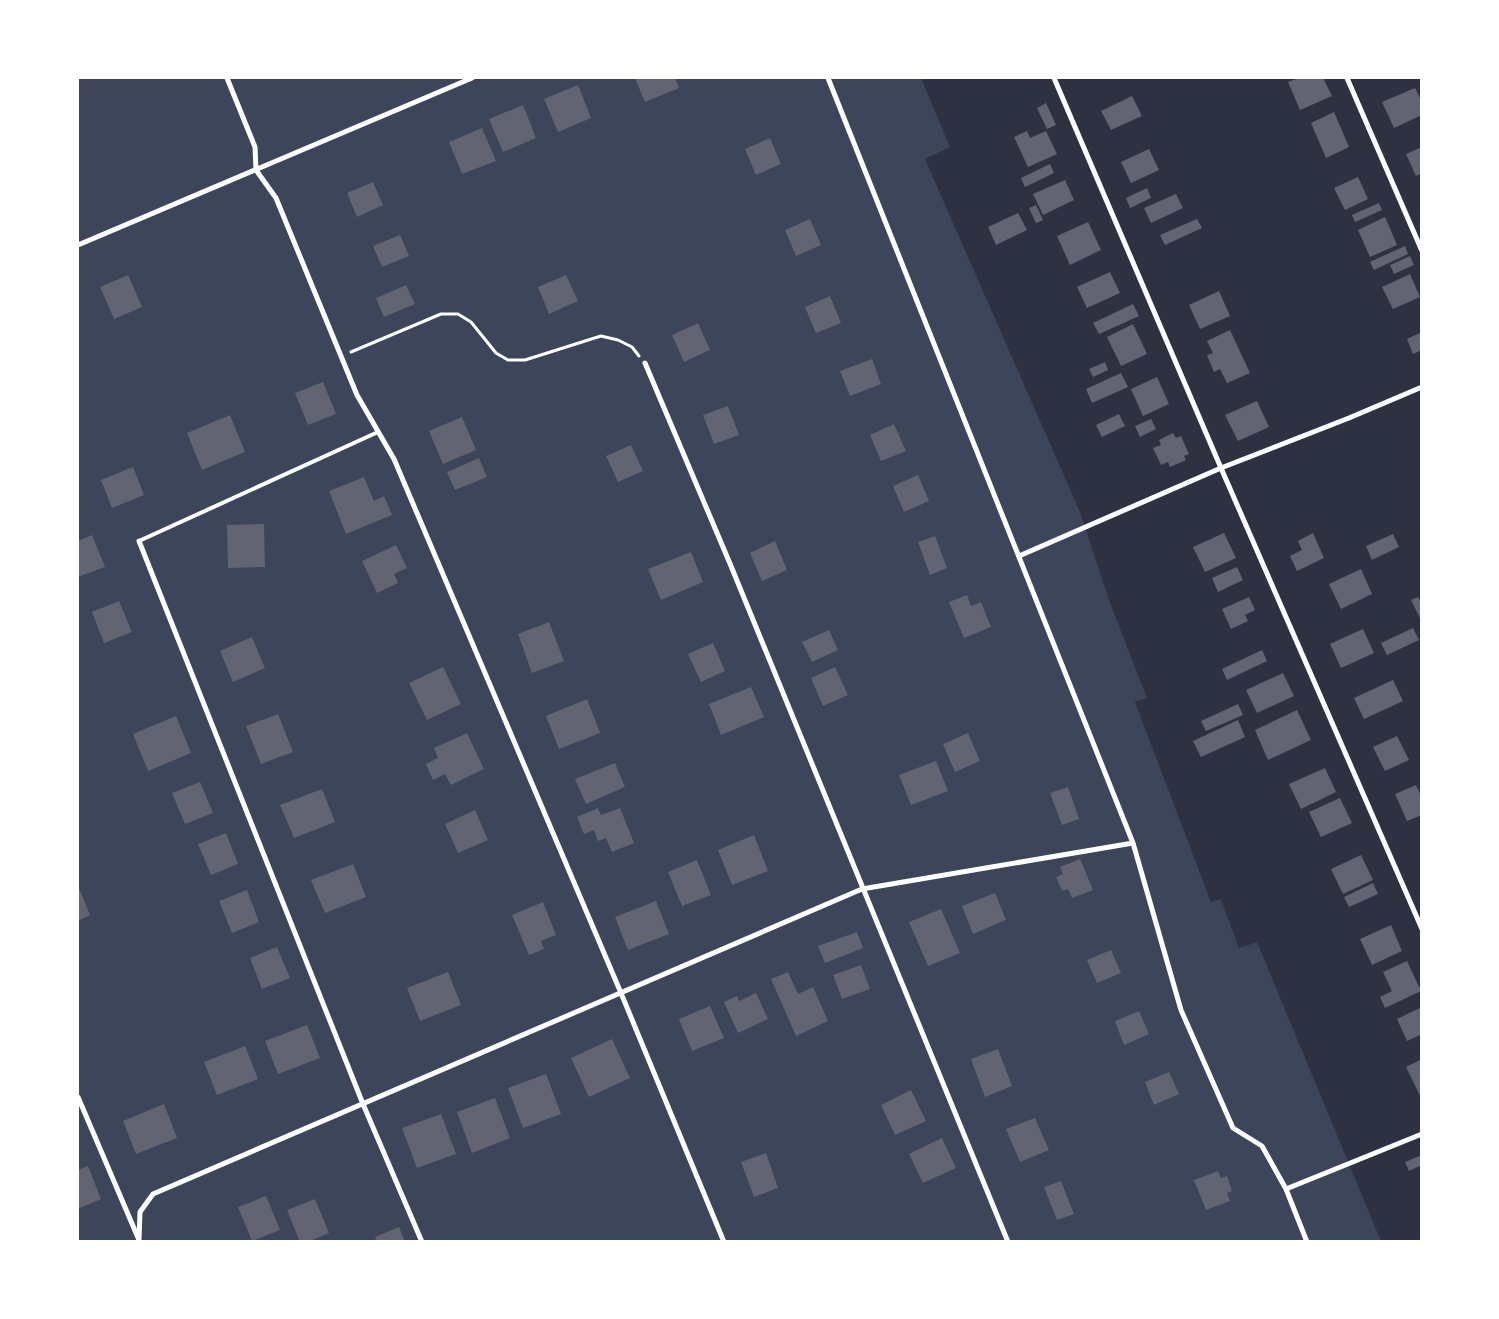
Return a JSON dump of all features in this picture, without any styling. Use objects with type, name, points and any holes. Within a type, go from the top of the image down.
[{"type":"street","points":[[227,78],[255,147],[256,170],[276,198],[357,395],[398,469],[621,993],[724,1242]]},
{"type":"street","points":[[78,245],[472,78]]},
{"type":"street","points":[[828,78],[1132,843],[1181,1010],[1233,1128],[1262,1146],[1286,1189],[1307,1242]]},
{"type":"street","points":[[1054,78],[1221,468],[1422,929]]},
{"type":"street","points":[[1347,78],[1422,251]]},
{"type":"street","points":[[645,363],[731,566],[1008,1242]]},
{"type":"street","points":[[1019,556],[1221,468],[1350,418],[1422,387]]},
{"type":"street","points":[[139,541],[362,1104],[422,1242]]},
{"type":"street","points":[[139,1241],[140,1212],[153,1194],[862,889],[1132,843]]},
{"type":"street","points":[[78,1097],[139,1241]]},
{"type":"street","points":[[1286,1189],[1422,1134]]},
{"type":"lane","points":[[139,541],[378,432]]},
{"type":"path","points":[[341,356],[441,314],[458,314],[471,322],[496,353],[508,360],[525,360],[601,336],[618,340],[632,348],[645,363]]},
{"type":"shaded area","points":[[78,78],[921,78],[950,147],[925,159],[1080,512],[1109,600],[1147,698],[1135,702],[1211,902],[1221,899],[1239,948],[1257,942],[1381,1241],[78,1241]]},
{"type":"building","points":[[635,78],[675,78],[679,88],[645,102]]},
{"type":"building","points":[[1299,78],[1323,78],[1332,96],[1300,110],[1288,82]]},
{"type":"building","points":[[578,85],[591,118],[558,132],[544,99]]},
{"type":"building","points":[[1415,88],[1422,102],[1422,115],[1394,128],[1382,102]]},
{"type":"building","points":[[1132,96],[1142,116],[1111,130],[1101,111]]},
{"type":"building","points":[[1046,103],[1056,125],[1047,129],[1037,108]]},
{"type":"building","points":[[523,105],[536,138],[503,152],[489,119]]},
{"type":"building","points":[[1334,112],[1349,147],[1326,158],[1311,123]]},
{"type":"building","points":[[482,128],[496,161],[462,174],[449,142]]},
{"type":"building","points":[[1027,131],[1030,138],[1046,131],[1057,154],[1028,167],[1014,137]]},
{"type":"building","points":[[770,138],[781,164],[756,175],[745,149]]},
{"type":"building","points":[[1422,147],[1422,173],[1416,176],[1406,154]]},
{"type":"building","points":[[1149,149],[1159,170],[1131,183],[1121,162]]},
{"type":"building","points":[[1050,164],[1054,173],[1025,187],[1021,178]]},
{"type":"building","points":[[1358,177],[1368,199],[1345,210],[1334,188]]},
{"type":"building","points":[[1065,180],[1074,200],[1043,215],[1033,194]]},
{"type":"building","points":[[373,182],[383,205],[357,217],[347,193]]},
{"type":"building","points":[[1147,188],[1151,198],[1130,208],[1126,198]]},
{"type":"building","points":[[1176,194],[1183,208],[1151,223],[1144,208]]},
{"type":"building","points":[[1379,203],[1382,210],[1355,222],[1352,215]]},
{"type":"building","points":[[1036,205],[1043,220],[1036,223],[1029,208]]},
{"type":"building","points":[[1018,213],[1027,230],[996,245],[988,227]]},
{"type":"building","points":[[1385,217],[1397,245],[1370,257],[1358,230]]},
{"type":"building","points":[[810,219],[821,245],[796,256],[785,230]]},
{"type":"building","points":[[1197,219],[1202,228],[1165,245],[1160,235]]},
{"type":"building","points":[[1088,222],[1101,250],[1070,265],[1057,236]]},
{"type":"building","points":[[400,235],[409,256],[382,267],[373,246]]},
{"type":"building","points":[[1405,246],[1408,254],[1374,270],[1370,262]]},
{"type":"building","points":[[1410,256],[1414,265],[1394,274],[1390,265]]},
{"type":"building","points":[[1110,272],[1120,293],[1087,308],[1077,287]]},
{"type":"building","points":[[1410,274],[1420,297],[1393,309],[1382,287]]},
{"type":"building","points":[[128,275],[142,307],[114,319],[100,287]]},
{"type":"building","points":[[566,275],[578,301],[549,314],[538,287]]},
{"type":"building","points":[[406,285],[415,304],[384,317],[376,298]]},
{"type":"building","points":[[1219,291],[1230,316],[1200,329],[1189,305]]},
{"type":"building","points":[[830,296],[841,323],[816,333],[805,307]]},
{"type":"building","points":[[1133,304],[1139,316],[1099,334],[1093,323]]},
{"type":"building","points":[[698,323],[710,350],[684,362],[672,335]]},
{"type":"building","points":[[1133,324],[1147,354],[1121,366],[1107,337]]},
{"type":"building","points":[[1230,330],[1250,373],[1227,383],[1220,369],[1214,372],[1207,355],[1213,353],[1207,341]]},
{"type":"building","points":[[1422,332],[1422,350],[1413,354],[1407,339]]},
{"type":"building","points":[[872,359],[881,384],[850,396],[840,371]]},
{"type":"building","points":[[1105,362],[1108,370],[1093,377],[1089,369]]},
{"type":"building","points":[[1121,373],[1128,387],[1092,403],[1086,389]]},
{"type":"building","points":[[1157,377],[1169,404],[1143,416],[1131,389]]},
{"type":"building","points":[[323,382],[336,414],[308,425],[295,393]]},
{"type":"building","points":[[1257,401],[1269,427],[1238,441],[1225,415]]},
{"type":"building","points":[[728,406],[739,435],[714,444],[703,415]]},
{"type":"building","points":[[1119,414],[1125,426],[1102,437],[1096,425]]},
{"type":"building","points":[[230,415],[245,452],[202,470],[187,433]]},
{"type":"building","points":[[462,417],[476,450],[443,464],[429,431]]},
{"type":"building","points":[[1151,419],[1156,429],[1140,437],[1135,426]]},
{"type":"building","points":[[894,424],[906,451],[881,461],[870,435]]},
{"type":"building","points":[[1173,433],[1176,438],[1181,436],[1189,454],[1184,456],[1186,460],[1170,467],[1168,462],[1161,465],[1153,448],[1161,445],[1159,440]]},
{"type":"building","points":[[631,445],[643,471],[618,482],[606,456]]},
{"type":"building","points":[[479,458],[487,477],[455,490],[447,472]]},
{"type":"building","points":[[133,467],[144,495],[112,508],[101,480]]},
{"type":"building","points":[[918,475],[929,501],[904,512],[893,486]]},
{"type":"building","points":[[364,477],[374,501],[384,496],[392,515],[346,534],[329,491]]},
{"type":"building","points":[[264,524],[265,567],[228,568],[227,525]]},
{"type":"building","points":[[1224,533],[1236,558],[1205,572],[1193,547]]},
{"type":"building","points":[[1313,533],[1324,558],[1297,571],[1290,556],[1302,550],[1298,541]]},
{"type":"building","points":[[1393,534],[1399,547],[1372,560],[1366,546]]},
{"type":"building","points":[[92,535],[105,567],[78,577],[78,541]]},
{"type":"building","points":[[935,536],[947,568],[930,575],[918,542]]},
{"type":"building","points":[[775,541],[787,570],[762,581],[750,553]]},
{"type":"building","points":[[396,545],[407,568],[394,574],[398,583],[377,593],[362,561]]},
{"type":"building","points":[[691,552],[703,582],[661,600],[648,569]]},
{"type":"building","points":[[1237,567],[1243,580],[1218,592],[1212,578]]},
{"type":"building","points":[[1361,569],[1372,594],[1341,609],[1329,584]]},
{"type":"building","points":[[967,595],[971,606],[981,602],[991,627],[964,638],[949,602]]},
{"type":"building","points":[[1249,597],[1255,610],[1245,615],[1248,621],[1231,629],[1222,609]]},
{"type":"building","points":[[1418,597],[1422,604],[1422,622],[1411,600]]},
{"type":"building","points":[[119,601],[132,632],[104,643],[92,612]]},
{"type":"building","points":[[549,622],[564,661],[532,673],[518,634]]},
{"type":"building","points":[[1413,628],[1419,640],[1387,655],[1381,643]]},
{"type":"building","points":[[1363,629],[1374,653],[1341,668],[1330,644]]},
{"type":"building","points":[[829,630],[838,650],[812,662],[802,642]]},
{"type":"building","points":[[252,637],[265,668],[233,682],[220,651]]},
{"type":"building","points":[[713,643],[725,671],[701,682],[688,654]]},
{"type":"building","points":[[1262,650],[1267,661],[1227,680],[1222,669]]},
{"type":"building","points":[[443,667],[461,704],[427,720],[409,683]]},
{"type":"building","points":[[835,667],[848,695],[823,706],[811,678]]},
{"type":"building","points":[[1283,673],[1294,696],[1257,713],[1246,690]]},
{"type":"building","points":[[1393,680],[1403,701],[1364,719],[1354,698]]},
{"type":"building","points":[[751,687],[764,717],[721,735],[709,704]]},
{"type":"building","points":[[587,699],[600,733],[559,749],[546,716]]},
{"type":"building","points":[[1238,704],[1243,715],[1206,731],[1201,721]]},
{"type":"building","points":[[1297,710],[1311,740],[1268,760],[1255,730]]},
{"type":"building","points":[[278,714],[293,752],[261,764],[246,726]]},
{"type":"building","points":[[176,716],[191,753],[148,771],[133,734]]},
{"type":"building","points":[[1238,720],[1245,737],[1201,757],[1193,741]]},
{"type":"building","points":[[467,733],[484,769],[451,785],[445,774],[433,780],[426,764],[438,758],[434,748]]},
{"type":"building","points":[[968,733],[980,761],[955,772],[943,744]]},
{"type":"building","points":[[1397,736],[1409,760],[1385,771],[1373,747]]},
{"type":"building","points":[[936,761],[948,791],[911,805],[899,775]]},
{"type":"building","points":[[615,763],[625,787],[586,804],[575,779]]},
{"type":"building","points":[[1325,768],[1336,792],[1301,809],[1289,784]]},
{"type":"building","points":[[200,782],[213,813],[185,824],[172,793]]},
{"type":"building","points":[[1416,785],[1422,798],[1422,815],[1407,821],[1395,794]]},
{"type":"building","points":[[1068,787],[1079,819],[1062,825],[1050,793]]},
{"type":"building","points":[[322,789],[335,822],[294,838],[280,805]]},
{"type":"building","points":[[1340,798],[1352,823],[1321,837],[1309,812]]},
{"type":"building","points":[[598,808],[601,815],[620,808],[634,843],[612,852],[606,838],[598,841],[594,830],[584,834],[577,817]]},
{"type":"building","points":[[475,810],[488,840],[458,853],[445,824]]},
{"type":"building","points":[[226,833],[238,864],[211,875],[198,844]]},
{"type":"building","points":[[754,835],[768,871],[732,885],[718,850]]},
{"type":"building","points":[[1361,855],[1373,880],[1343,894],[1331,869]]},
{"type":"building","points":[[1080,859],[1093,890],[1072,898],[1068,889],[1062,891],[1056,877],[1063,874],[1060,867]]},
{"type":"building","points":[[697,860],[711,895],[682,906],[668,872]]},
{"type":"building","points":[[353,864],[366,897],[325,913],[311,880]]},
{"type":"building","points":[[1373,883],[1378,894],[1349,907],[1344,897]]},
{"type":"building","points":[[78,886],[90,915],[78,921]]},
{"type":"building","points":[[247,890],[259,922],[232,933],[219,901]]},
{"type":"building","points":[[995,893],[1006,920],[973,934],[962,906]]},
{"type":"building","points":[[656,901],[669,934],[628,950],[615,917]]},
{"type":"building","points":[[543,902],[556,935],[541,941],[544,949],[529,955],[512,915]]},
{"type":"building","points":[[941,909],[960,953],[928,966],[909,922]]},
{"type":"building","points":[[1391,925],[1402,951],[1372,965],[1360,939]]},
{"type":"building","points":[[857,932],[863,948],[825,963],[818,946]]},
{"type":"building","points":[[277,947],[290,978],[262,989],[250,958]]},
{"type":"building","points":[[1111,950],[1121,973],[1097,983],[1087,960]]},
{"type":"building","points":[[1407,961],[1421,991],[1385,1008],[1380,997],[1392,991],[1383,972]]},
{"type":"building","points":[[861,965],[870,989],[842,999],[833,975]]},
{"type":"building","points":[[448,972],[461,1005],[420,1021],[407,988]]},
{"type":"building","points":[[788,972],[798,994],[813,987],[828,1021],[796,1036],[771,979]]},
{"type":"building","points":[[756,993],[768,1019],[738,1033],[724,1002],[737,996],[739,1001]]},
{"type":"building","points":[[710,1006],[724,1038],[692,1051],[679,1019]]},
{"type":"building","points":[[1422,1007],[1422,1034],[1407,1041],[1397,1019]]},
{"type":"building","points":[[1139,1011],[1149,1034],[1124,1045],[1115,1021]]},
{"type":"building","points":[[307,1025],[320,1058],[278,1074],[265,1041]]},
{"type":"building","points":[[612,1039],[630,1078],[589,1097],[571,1058]]},
{"type":"building","points":[[245,1046],[258,1079],[217,1095],[204,1062]]},
{"type":"building","points":[[998,1049],[1012,1086],[985,1097],[971,1059]]},
{"type":"building","points":[[1422,1059],[1422,1100],[1406,1067]]},
{"type":"building","points":[[1169,1072],[1179,1094],[1154,1105],[1145,1082]]},
{"type":"building","points":[[546,1074],[561,1114],[523,1128],[508,1088]]},
{"type":"building","points":[[911,1090],[926,1121],[895,1135],[881,1105]]},
{"type":"building","points":[[495,1098],[510,1138],[472,1153],[457,1112]]},
{"type":"building","points":[[164,1104],[177,1138],[136,1154],[123,1121]]},
{"type":"building","points":[[441,1114],[456,1154],[417,1168],[402,1128]]},
{"type":"building","points":[[1035,1118],[1049,1150],[1020,1162],[1006,1129]]},
{"type":"building","points":[[942,1138],[956,1168],[923,1183],[909,1154]]},
{"type":"building","points":[[766,1153],[778,1188],[754,1197],[741,1162]]},
{"type":"building","points":[[1422,1155],[1422,1165],[1409,1171],[1405,1162]]},
{"type":"building","points":[[88,1166],[101,1199],[78,1209],[78,1170]]},
{"type":"building","points":[[1218,1171],[1221,1178],[1227,1176],[1232,1191],[1227,1193],[1230,1201],[1206,1210],[1194,1180]]},
{"type":"building","points":[[1061,1181],[1074,1214],[1057,1220],[1044,1187]]},
{"type":"building","points":[[266,1196],[280,1230],[252,1241],[238,1207]]},
{"type":"building","points":[[315,1199],[329,1233],[308,1242],[300,1242],[287,1210]]},
{"type":"building","points":[[399,1227],[405,1242],[377,1242],[375,1237]]}]
